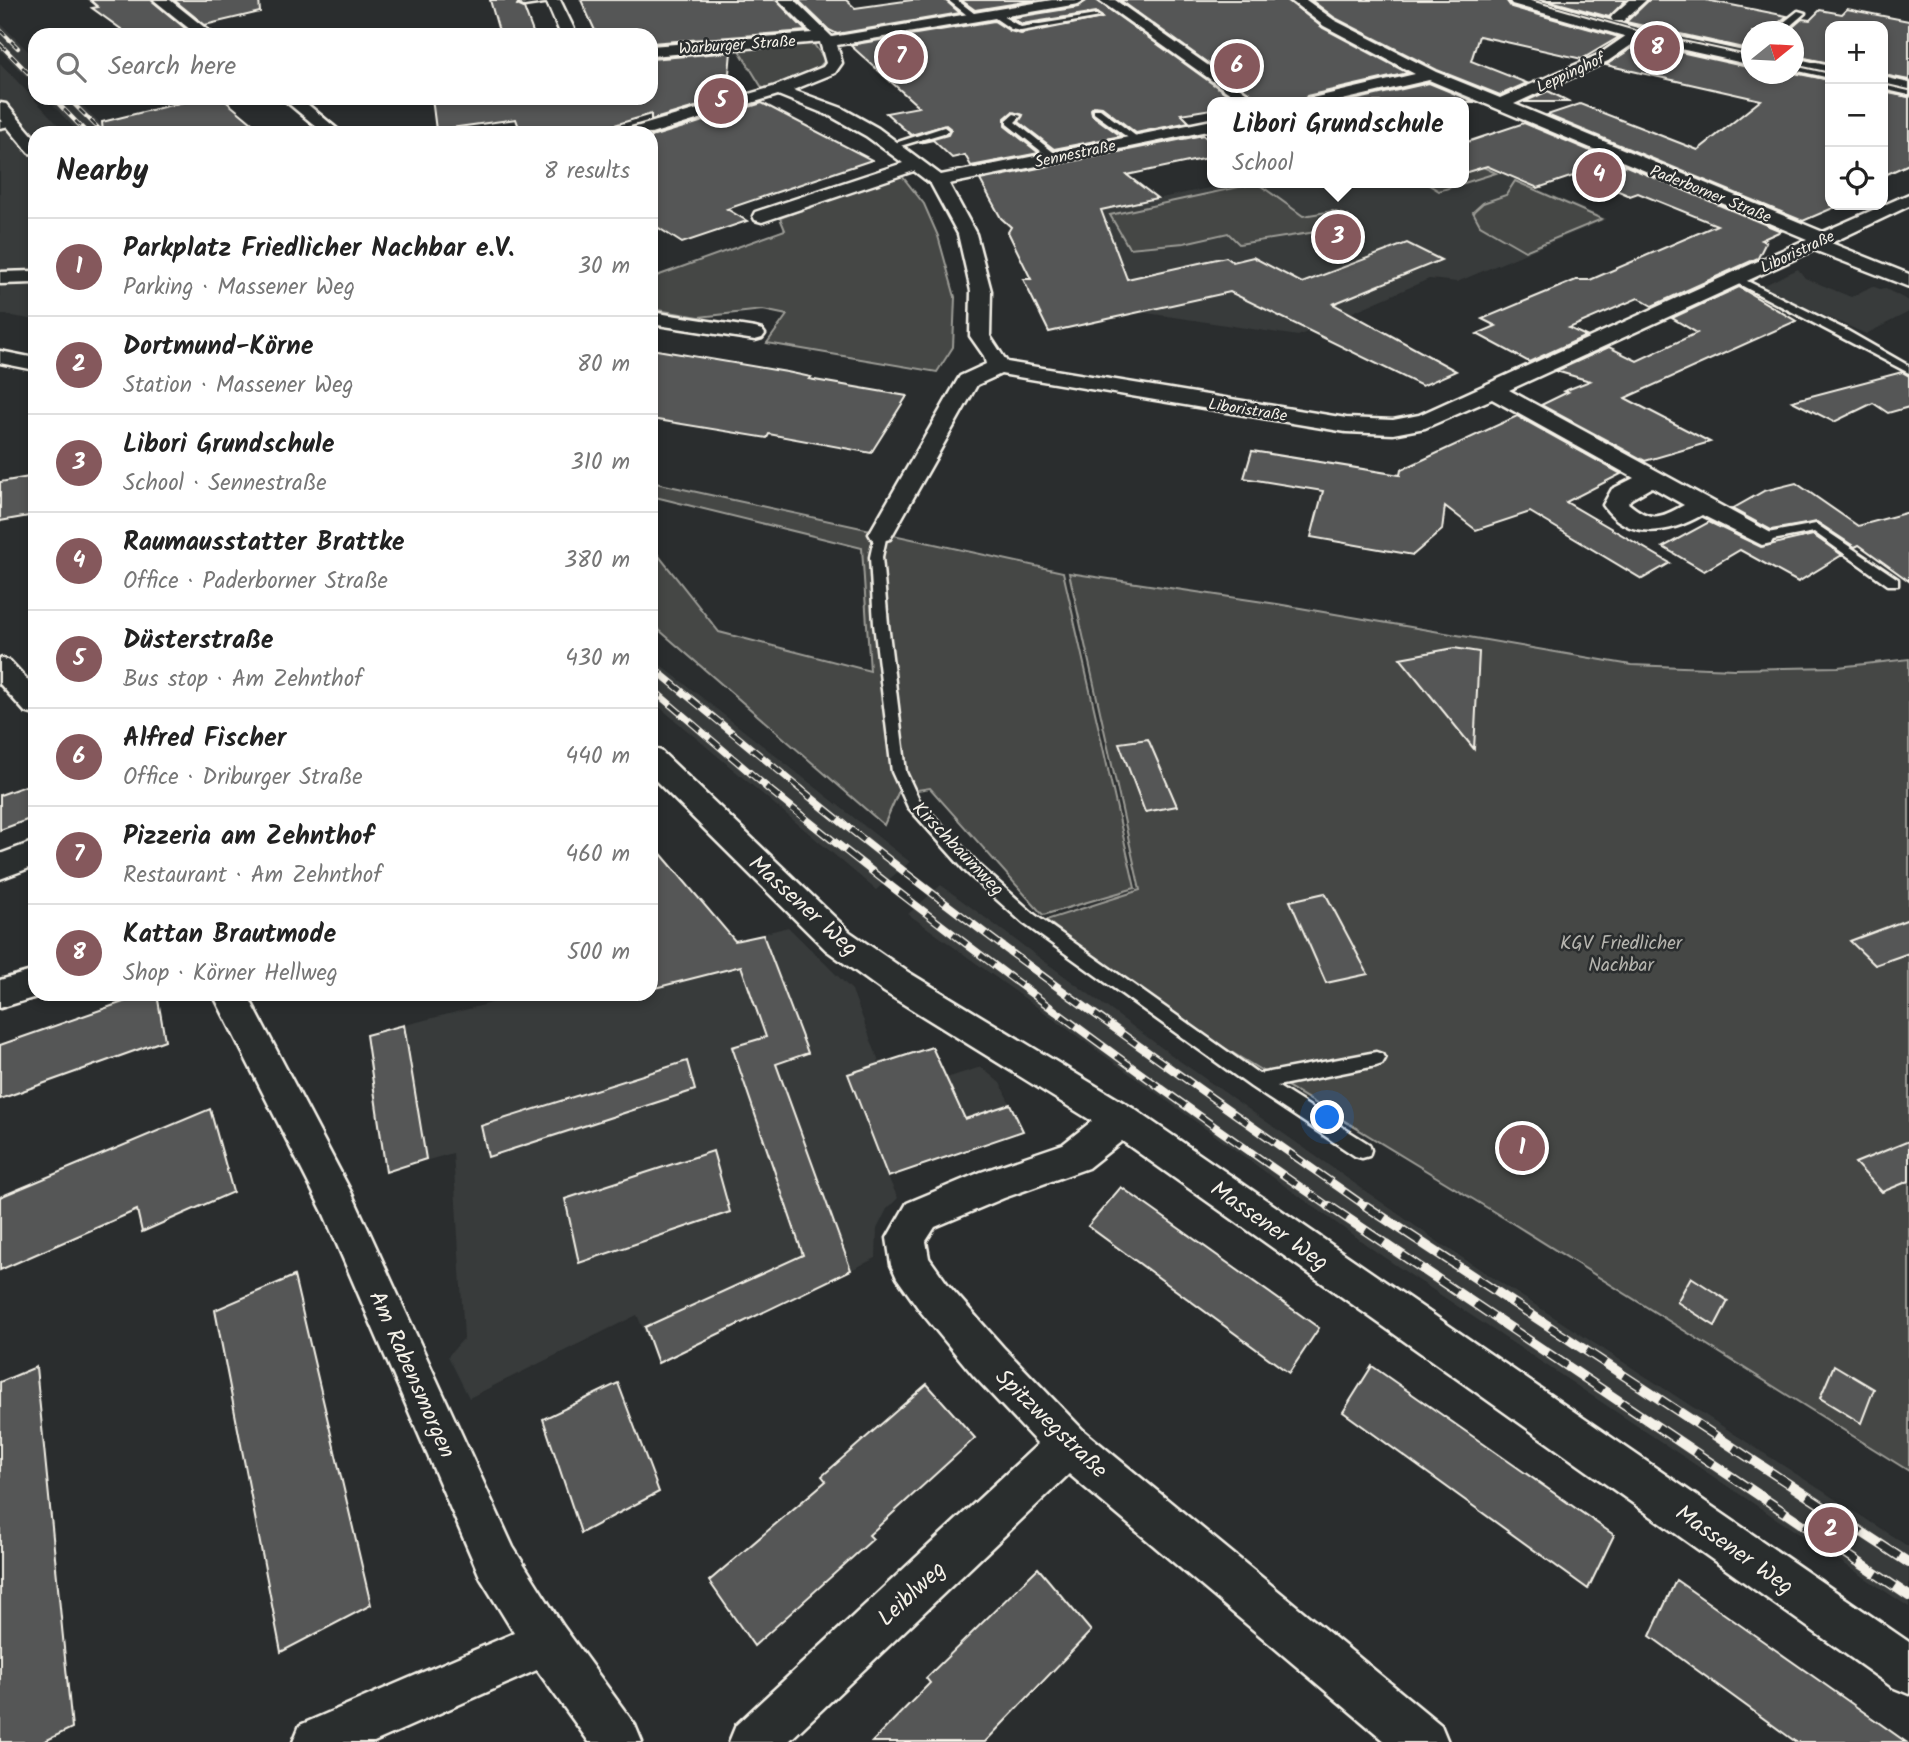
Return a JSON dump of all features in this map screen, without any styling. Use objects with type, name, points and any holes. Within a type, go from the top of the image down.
[{"type":"main road","points":[[1518,0],[1638,34],[1741,56]]},
{"type":"main road","points":[[1563,0],[1618,18],[1741,49]]},
{"type":"main road","points":[[1804,66],[1825,71]]},
{"type":"main road","points":[[1887,84],[1909,89]]},
{"type":"street","points":[[161,0],[197,28]]},
{"type":"street","points":[[553,0],[566,28]]},
{"type":"street","points":[[658,126],[779,90],[829,70],[834,63],[826,40],[786,0]]},
{"type":"street","name":"Warburger Straße","points":[[658,51],[826,40],[1078,0]]},
{"type":"street","points":[[1106,0],[1245,97]]},
{"type":"street","name":"Paderborner Straße","points":[[1297,0],[1329,23],[1430,75],[1909,281]]},
{"type":"street","points":[[1618,18],[1639,0]]},
{"type":"street","name":"Leppinghof","points":[[1499,105],[1603,58],[1638,34]]},
{"type":"street","points":[[1335,97],[1430,75]]},
{"type":"street","points":[[779,90],[836,112],[938,181],[967,234],[981,291],[980,336],[995,356],[998,367]]},
{"type":"street","points":[[304,105],[326,126]]},
{"type":"street","points":[[0,108],[5,124],[28,143]]},
{"type":"street","name":"Sennestraße","points":[[938,181],[1207,126]]},
{"type":"street","points":[[762,216],[915,165]]},
{"type":"street","name":"Liboristraße","points":[[998,367],[1346,425],[1393,427],[1425,421],[1494,391],[1909,199]]},
{"type":"street","points":[[0,278],[28,277]]},
{"type":"street","points":[[658,319],[755,334]]},
{"type":"street","points":[[0,357],[28,363]]},
{"type":"street","name":"Kirschbaumweg","points":[[881,534],[968,381],[998,367]]},
{"type":"street","points":[[1494,391],[1762,538]]},
{"type":"street","points":[[1652,478],[1621,494],[1615,505],[1631,520],[1650,526],[1667,524],[1703,505]]},
{"type":"street","points":[[0,667],[28,697]]},
{"type":"street","name":"Massener Weg","points":[[658,765],[838,941],[897,982],[1121,1120],[1909,1670]]},
{"type":"street","points":[[0,867],[28,856]]},
{"type":"street","points":[[0,993],[28,986]]},
{"type":"street","name":"Am Rabensmorgen","points":[[234,1001],[338,1204],[497,1563],[546,1643],[618,1742]]},
{"type":"street","name":"Spitzwegstraße","points":[[1121,1120],[1076,1156],[993,1184],[921,1215],[906,1238],[911,1265],[935,1299],[988,1361],[1068,1445],[1424,1742]]},
{"type":"street","name":"Leiblweg","points":[[753,1742],[1068,1445]]},
{"type":"street","points":[[317,1742],[546,1643]]},
{"type":"lane","points":[[523,1],[553,0]]},
{"type":"lane","points":[[952,0],[975,17]]},
{"type":"lane","points":[[1791,21],[1801,13]]},
{"type":"lane","points":[[995,14],[1021,29],[1096,17]]},
{"type":"lane","points":[[1097,111],[1137,140]]},
{"type":"lane","points":[[1017,116],[1010,122],[1054,157]]},
{"type":"lane","points":[[890,146],[944,130]]},
{"type":"lane","points":[[1737,279],[1842,331],[1909,370]]},
{"type":"lane","points":[[1762,538],[1816,528],[1893,582]]},
{"type":"lane","name":"Kirschbaumweg","points":[[881,534],[876,556],[883,638],[899,772],[913,803],[973,869],[1029,919],[1257,1082],[1362,1150]]},
{"type":"lane","points":[[1257,1082],[1376,1059]]},
{"type":"shaded area","points":[[0,23],[28,51],[28,79],[0,50]]},
{"type":"shaded area","points":[[0,63],[28,93],[28,105],[40,105],[59,126],[28,126],[28,319],[0,314]]},
{"type":"shaded area","points":[[53,105],[82,105],[103,126],[72,126]]},
{"type":"shaded area","points":[[1469,159],[1607,219],[1457,282],[1429,279],[1298,336],[1140,312],[1099,211],[1209,188],[1469,188]]},
{"type":"shaded area","points":[[1798,269],[1805,278],[1851,297],[1872,286],[1884,288],[1909,301],[1909,312],[1866,334],[1760,287]]},
{"type":"shaded area","points":[[658,662],[910,862],[876,890],[658,706]]},
{"type":"shaded area","points":[[941,885],[1177,1059],[1441,1244],[1909,1547],[1909,1607],[1382,1256],[908,914]]},
{"type":"shaded area","points":[[788,927],[852,990],[880,1064],[932,1047],[946,1078],[981,1067],[1000,1083],[1023,1131],[888,1177],[898,1198],[887,1209],[877,1229],[876,1258],[658,1363],[637,1315],[469,1398],[448,1356],[464,1338],[453,1153],[386,1172],[366,1035],[500,1001],[658,1001],[658,961]]},
{"type":"green space","points":[[813,43],[825,60],[817,70],[764,91],[739,50]]},
{"type":"green space","points":[[1469,160],[1496,173],[1469,182],[1469,171],[1472,170]]},
{"type":"green space","points":[[902,176],[924,204],[938,236],[955,297],[953,347],[937,372],[767,343],[787,315],[763,310],[699,317],[658,310],[658,275],[785,230],[780,218]]},
{"type":"green space","points":[[1515,181],[1602,219],[1525,251],[1480,225],[1473,212],[1483,203],[1506,195]]},
{"type":"green space","points":[[1234,188],[1264,188],[1303,216],[1333,211],[1348,216],[1341,228],[1239,244],[1228,233],[1184,243],[1129,248],[1110,215]]},
{"type":"green space","points":[[658,484],[1063,572],[1135,888],[1043,915],[930,788],[898,793],[884,825],[658,629],[658,555],[719,632],[870,671],[862,548],[658,498]]},
{"type":"green space","name":"KGV Friedlicher Nachbar","points":[[1069,573],[1277,604],[1631,665],[1734,669],[1838,667],[1909,659],[1909,1471],[1504,1218],[1223,1047],[1118,975],[1046,920],[1140,890]]},
{"type":"building","points":[[90,0],[151,0],[185,28],[120,28],[92,8],[98,7]]},
{"type":"building","points":[[174,0],[259,0],[260,12],[205,25]]},
{"type":"building","points":[[490,0],[520,0],[517,5],[524,8],[531,28],[498,28]]},
{"type":"building","points":[[581,0],[776,0],[806,31],[658,42],[658,28],[594,28]]},
{"type":"building","points":[[798,0],[846,0],[855,8],[912,0],[945,0],[960,13],[837,34],[829,30]]},
{"type":"building","points":[[961,0],[1036,0],[975,10]]},
{"type":"building","points":[[1087,0],[1096,0],[1231,97],[1207,97],[1207,110],[1181,114],[1189,122],[1136,133],[1102,107],[1094,106],[1091,109],[1092,115],[1121,136],[1054,149],[1019,122],[1023,115],[1012,112],[1005,118],[1005,126],[1039,153],[971,166],[965,155],[952,158],[933,140],[919,143],[948,135],[951,129],[946,125],[911,135],[886,113],[919,107],[850,45],[994,21],[1021,34],[1102,18],[1096,12],[1022,24],[1011,18],[1078,7]]},
{"type":"building","points":[[1120,0],[1287,0],[1323,28],[1408,73],[1306,97],[1255,97]]},
{"type":"building","points":[[1311,0],[1506,0],[1511,7],[1619,37],[1582,59],[1479,36],[1471,61],[1527,83],[1500,95],[1437,70],[1335,18]]},
{"type":"building","points":[[1547,0],[1626,0],[1609,17]]},
{"type":"building","points":[[1649,0],[1706,0],[1787,16],[1781,21],[1741,21],[1741,48],[1626,22]]},
{"type":"building","points":[[1847,9],[1909,21],[1909,80],[1888,76],[1888,21],[1825,21],[1825,62],[1804,58],[1804,21],[1800,21],[1810,20],[1820,10],[1842,14]]},
{"type":"building","points":[[1640,43],[1741,66],[1741,84],[1804,84],[1804,75],[1825,79],[1825,210],[1828,210],[1803,221],[1547,115],[1580,104],[1698,150],[1761,100],[1606,65]]},
{"type":"building","points":[[731,52],[729,73],[738,90],[743,93],[651,120],[651,114],[611,126],[518,126],[516,119],[465,126],[436,126],[433,105],[658,105],[658,58]]},
{"type":"building","points":[[1429,83],[1463,97],[1367,97]]},
{"type":"building","points":[[1548,91],[1570,102],[1524,102]]},
{"type":"building","points":[[1888,93],[1909,97],[1909,164],[1888,174]]},
{"type":"building","points":[[762,103],[872,160],[727,209],[747,221],[682,243],[658,228],[658,135]]},
{"type":"building","points":[[171,105],[230,105],[256,126],[102,126],[102,122]]},
{"type":"building","points":[[1524,123],[1781,231],[1761,240],[1766,242],[1758,258],[1652,306],[1638,298],[1569,328],[1586,336],[1529,362],[1477,334],[1496,326],[1482,319],[1576,280],[1590,280],[1717,225],[1638,193],[1630,196],[1579,174],[1538,188],[1487,166],[1469,171],[1469,141]]},
{"type":"building","points":[[1203,135],[1207,139],[1207,158],[1127,175],[1157,198],[1101,210],[1127,279],[1226,257],[1233,262],[1253,257],[1302,283],[1407,243],[1441,260],[1333,304],[1456,371],[1422,386],[1230,292],[1049,332],[1023,279],[1031,279],[1008,232],[1011,227],[1001,218],[980,180]]},
{"type":"building","points":[[1739,287],[1796,321],[1625,398],[1710,442],[1645,461],[1541,405],[1568,392],[1564,391],[1590,381],[1556,371],[1609,347],[1637,361],[1697,333],[1672,318]]},
{"type":"building","points":[[658,350],[907,396],[871,453],[769,434],[767,438],[658,420]]},
{"type":"building","points":[[1902,372],[1909,376],[1909,407],[1888,413],[1873,403],[1834,422],[1792,401]]},
{"type":"building","points":[[1517,416],[1621,474],[1566,502],[1670,563],[1642,579],[1530,512],[1476,530],[1445,506],[1442,530],[1413,555],[1311,537],[1323,491],[1244,478],[1252,451],[1400,475],[1401,470]]},
{"type":"building","points":[[28,477],[28,516],[0,521],[0,482]]},
{"type":"building","points":[[1796,483],[1858,526],[1909,512],[1909,581],[1859,545],[1855,547],[1817,522],[1771,530],[1732,509],[1764,491]]},
{"type":"building","points":[[1709,522],[1761,547],[1813,535],[1842,555],[1798,582],[1740,550],[1704,571],[1663,547]]},
{"type":"building","points":[[1454,648],[1479,652],[1474,749],[1400,658]]},
{"type":"building","points":[[1148,739],[1177,806],[1145,812],[1119,743]]},
{"type":"building","points":[[28,785],[28,820],[0,830],[0,795]]},
{"type":"building","points":[[658,850],[735,941],[763,935],[808,1053],[776,1064],[851,1270],[658,1363],[645,1327],[803,1255],[732,1047],[766,1037],[741,966],[658,987]]},
{"type":"building","points":[[1325,893],[1368,974],[1326,983],[1290,901]]},
{"type":"building","points":[[1909,919],[1909,953],[1875,965],[1850,941]]},
{"type":"building","points":[[126,1001],[158,1001],[165,1040],[0,1099],[0,1045]]},
{"type":"building","points":[[404,1025],[426,1159],[386,1172],[366,1035]]},
{"type":"building","points":[[932,1047],[965,1119],[1010,1104],[1023,1131],[888,1177],[848,1074]]},
{"type":"building","points":[[687,1061],[695,1090],[488,1157],[481,1126]]},
{"type":"building","points":[[210,1109],[233,1192],[142,1232],[137,1210],[0,1270],[0,1197]]},
{"type":"building","points":[[1909,1141],[1909,1181],[1882,1192],[1855,1163]]},
{"type":"building","points":[[713,1151],[730,1212],[579,1263],[565,1199]]},
{"type":"building","points":[[1121,1187],[1319,1328],[1289,1373],[1088,1226]]},
{"type":"building","points":[[294,1276],[371,1605],[281,1652],[215,1310]]},
{"type":"building","points":[[1691,1277],[1728,1301],[1715,1326],[1677,1302]]},
{"type":"building","points":[[1834,1365],[1874,1389],[1861,1423],[1820,1398]]},
{"type":"building","points":[[1372,1366],[1614,1535],[1588,1589],[1343,1412]]},
{"type":"building","points":[[36,1367],[72,1728],[43,1742],[0,1742],[0,1382]]},
{"type":"building","points":[[618,1383],[659,1492],[581,1533],[543,1419]]},
{"type":"building","points":[[927,1384],[975,1438],[869,1535],[873,1539],[754,1646],[709,1581],[826,1481],[822,1476]]},
{"type":"building","points":[[1038,1568],[1091,1631],[985,1742],[872,1742],[930,1683],[926,1678]]},
{"type":"building","points":[[1676,1580],[1906,1742],[1796,1742],[1650,1636]]},
{"type":"tram line","points":[[1531,0],[1642,32],[1741,54]]},
{"type":"tram line","points":[[1804,67],[1825,72]]},
{"type":"tram line","points":[[1888,85],[1909,90]]},
{"type":"railway","points":[[0,30],[18,48]]},
{"type":"railway","points":[[0,44],[28,73]]},
{"type":"railway","points":[[60,105],[80,126]]},
{"type":"railway","points":[[75,105],[96,126]]},
{"type":"railway","points":[[658,672],[801,789]]},
{"type":"railway","points":[[658,694],[769,789]]},
{"type":"railway","points":[[766,787],[904,897],[1045,1003],[1331,1208]]},
{"type":"railway","points":[[798,787],[1008,950],[1368,1208]]},
{"type":"railway","points":[[1329,1206],[1909,1596]]},
{"type":"railway","points":[[1366,1206],[1909,1563]]},
{"type":"place","name":"Kattan Brautmode","points":[[1657,48]]},
{"type":"place","name":"Pizzeria am Zehnthof","points":[[901,57]]},
{"type":"place","name":"Alfred Fischer","points":[[1237,66]]},
{"type":"place","name":"Düsterstraße","points":[[721,101]]},
{"type":"place","name":"Raumausstatter Brattke","points":[[1599,175]]},
{"type":"place","name":"Libori Grundschule","points":[[1338,237]]},
{"type":"place","name":"Parkplatz Friedlicher Nachbar e.V.","points":[[1522,1148]]},
{"type":"place","name":"Dortmund-Körne","points":[[1831,1530]]}]
